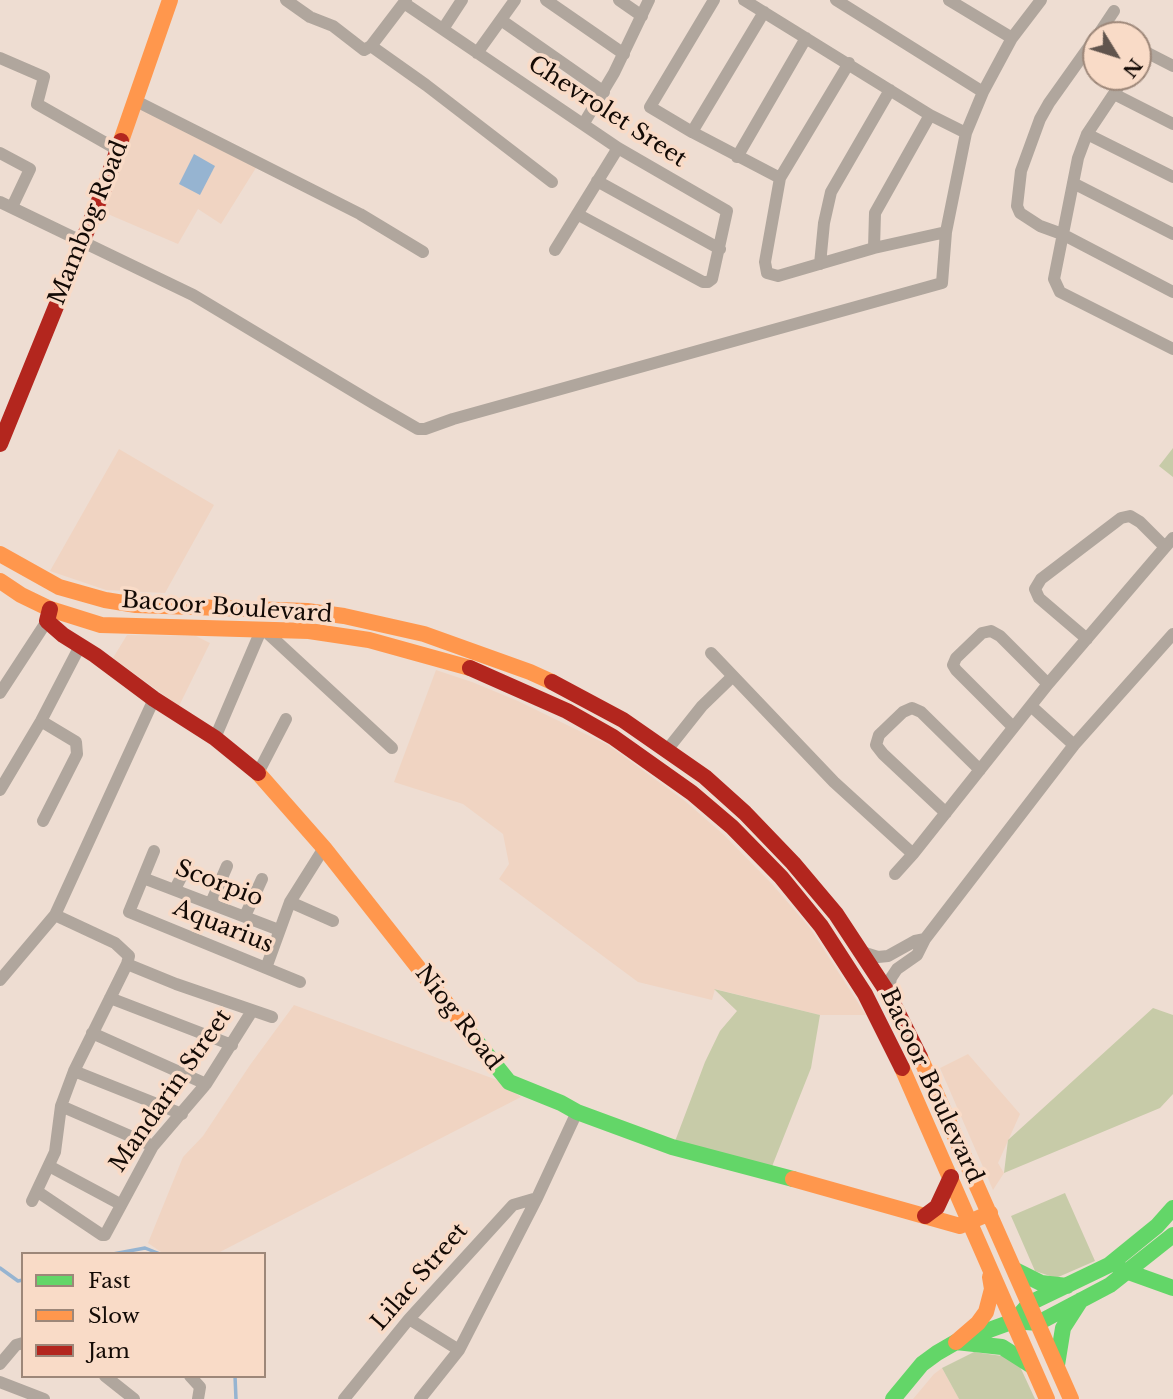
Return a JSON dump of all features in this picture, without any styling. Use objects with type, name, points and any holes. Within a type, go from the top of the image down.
[{"type":"main road","name":"Mambog Road","points":[[0,444],[118,150],[170,0]]},
{"type":"main road","name":"Bacoor Boulevard","points":[[0,554],[60,587],[95,598],[136,605],[307,611],[344,616],[424,634],[484,654],[565,688],[623,720],[705,778],[745,813],[793,863],[826,902],[888,993],[916,1046],[1071,1399]]},
{"type":"main road","name":"Bacoor Boulevard","points":[[0,581],[48,615],[101,625],[262,628],[338,635],[416,651],[461,664],[567,711],[634,750],[692,793],[732,827],[781,877],[812,915],[859,983],[892,1043],[1047,1399]]},
{"type":"main road","points":[[208,628],[209,606]]},
{"type":"main road","name":"Niog Road","points":[[48,615],[63,635],[215,738],[258,772],[324,848],[509,1082],[577,1112],[672,1147],[960,1226],[990,1213]]},
{"type":"main road","points":[[812,915],[826,902]]},
{"type":"main road","points":[[925,1216],[937,1207],[951,1177]]},
{"type":"main road","points":[[1014,1321],[1030,1303],[1109,1265],[1157,1226],[1173,1208]]},
{"type":"main road","points":[[956,1342],[1014,1321],[1038,1323],[1129,1272],[1173,1235]]},
{"type":"main road","points":[[893,1399],[922,1364],[956,1342],[978,1323],[990,1301],[992,1289],[989,1265]]},
{"type":"main road","points":[[1109,1265],[1173,1288]]},
{"type":"main road","points":[[1015,1270],[1041,1283],[1067,1286]]},
{"type":"main road","points":[[1057,1365],[1063,1328],[1081,1300]]},
{"type":"main road","points":[[956,1342],[1002,1347],[1032,1366]]},
{"type":"street","points":[[286,0],[367,50],[405,1]]},
{"type":"street","points":[[477,53],[515,0]]},
{"type":"street","points":[[546,0],[624,54]]},
{"type":"street","points":[[619,0],[642,16]]},
{"type":"street","points":[[584,124],[624,54],[649,0]]},
{"type":"street","points":[[715,0],[649,107],[780,178]]},
{"type":"street","points":[[744,0],[930,114],[966,133]]},
{"type":"street","points":[[836,0],[983,92]]},
{"type":"street","points":[[949,0],[1012,38]]},
{"type":"street","points":[[0,153],[30,169],[6,205],[193,295],[418,429],[425,429],[942,283],[946,232],[966,133],[983,92],[1012,38],[1041,0]]},
{"type":"street","name":"Chevrolet Sreet","points":[[405,1],[618,148],[727,211],[712,279],[708,282],[577,214]]},
{"type":"street","points":[[443,29],[459,1]]},
{"type":"street","points":[[1107,21],[1114,11]]},
{"type":"street","points":[[692,132],[764,12]]},
{"type":"street","points":[[501,20],[604,92]]},
{"type":"street","points":[[737,157],[806,38]]},
{"type":"street","points":[[371,46],[552,183]]},
{"type":"street","points":[[1082,57],[1049,103],[1026,153],[1017,195],[1020,213],[1040,226],[1062,234],[1173,292]]},
{"type":"street","points":[[1152,57],[1173,66]]},
{"type":"street","points":[[0,58],[44,78],[37,104],[118,150]]},
{"type":"street","points":[[849,63],[780,178],[765,262],[767,273],[778,276],[874,248],[946,232]]},
{"type":"street","points":[[820,264],[824,223],[831,191],[890,90]]},
{"type":"street","points":[[1116,91],[1087,134],[1078,158],[1054,279],[1060,292],[1173,349]]},
{"type":"street","points":[[1114,94],[1173,124]]},
{"type":"street","points":[[136,101],[359,214],[422,252]]},
{"type":"street","points":[[874,248],[875,212],[930,114]]},
{"type":"street","points":[[1087,134],[1173,177]]},
{"type":"street","points":[[555,250],[618,148]]},
{"type":"street","points":[[597,181],[720,249]]},
{"type":"street","points":[[1073,183],[1173,234]]},
{"type":"street","points":[[895,874],[1048,684],[1087,639],[1169,542],[1130,516],[1121,518],[1041,579],[1035,589],[1039,598],[1087,639]]},
{"type":"street","points":[[0,693],[48,615]]},
{"type":"street","points":[[215,738],[262,628],[392,748]]},
{"type":"street","points":[[1013,727],[956,670],[953,665],[956,659],[982,633],[991,631],[1000,636],[1048,684]]},
{"type":"street","points":[[888,993],[891,978],[897,969],[917,956],[925,939],[1074,745],[1173,634]]},
{"type":"street","points":[[0,789],[80,646]]},
{"type":"street","points":[[711,653],[834,782],[913,854]]},
{"type":"street","points":[[667,750],[702,706],[733,676]]},
{"type":"street","points":[[0,980],[55,915],[154,699]]},
{"type":"street","points":[[1031,706],[1074,745]]},
{"type":"street","points":[[946,813],[883,754],[876,745],[879,735],[903,712],[912,708],[921,712],[980,770]]},
{"type":"street","points":[[258,772],[286,719]]},
{"type":"street","points":[[41,720],[76,742],[77,754],[43,821]]},
{"type":"street","points":[[266,968],[290,902],[324,848]]},
{"type":"street","points":[[143,878],[154,851]]},
{"type":"street","points":[[175,889],[188,864]]},
{"type":"street","points":[[211,903],[226,866]]},
{"type":"street","name":"Scorpio","points":[[143,878],[279,930]]},
{"type":"street","name":"Aquarius","points":[[143,878],[129,912],[300,982]]},
{"type":"street","points":[[245,916],[262,879]]},
{"type":"street","points":[[290,902],[333,921]]},
{"type":"street","points":[[55,915],[116,943],[129,956],[128,964],[74,1071],[61,1106],[55,1152],[49,1167],[120,1204]]},
{"type":"street","points":[[862,952],[878,957],[888,956],[909,944],[925,939]]},
{"type":"street","points":[[128,964],[272,1017]]},
{"type":"street","points":[[110,998],[232,1045]]},
{"type":"street","name":"Mandarin Street","points":[[49,1167],[35,1197],[102,1235],[108,1233],[120,1204],[153,1146],[206,1084],[252,1011]]},
{"type":"street","points":[[92,1034],[206,1084]]},
{"type":"street","points":[[74,1071],[182,1114]]},
{"type":"street","points":[[61,1106],[153,1146]]},
{"type":"street","points":[[420,1399],[459,1350],[537,1198],[577,1112]]},
{"type":"street","name":"Lilac Street","points":[[344,1399],[410,1319],[513,1205],[537,1198]]},
{"type":"street","points":[[410,1319],[459,1350]]},
{"type":"street","points":[[0,1364],[16,1345],[21,1344]]},
{"type":"street","points":[[108,1378],[134,1399]]},
{"type":"street","points":[[192,1378],[201,1387],[198,1399]]},
{"type":"street","points":[[0,1382],[44,1399]]},
{"type":"shaded area","points":[[136,101],[259,163],[221,224],[198,209],[178,244],[96,209]]},
{"type":"shaded area","points":[[119,449],[214,505],[165,593],[106,590],[50,571]]},
{"type":"shaded area","points":[[127,635],[196,636],[210,643],[179,706],[113,658]]},
{"type":"shaded area","points":[[436,670],[518,701],[608,745],[685,801],[724,835],[810,928],[866,1015],[820,1015],[715,989],[712,1000],[638,982],[499,879],[509,864],[503,834],[463,804],[394,782]]},
{"type":"shaded area","points":[[294,1005],[497,1080],[521,1097],[220,1252],[161,1252],[148,1243],[183,1157],[203,1136]]},
{"type":"shaded area","points":[[968,1054],[1020,1114],[998,1163],[1004,1173],[993,1190],[940,1068]]},
{"type":"shaded area","points":[[942,1368],[959,1399],[913,1399],[934,1374]]},
{"type":"green space","points":[[1173,448],[1173,477],[1159,466]]},
{"type":"green space","points":[[714,989],[820,1015],[811,1068],[771,1169],[674,1144],[705,1062],[720,1031],[737,1011]]},
{"type":"green space","points":[[1153,1008],[1173,1015],[1173,1094],[1160,1108],[1004,1173],[1008,1140]]},
{"type":"green space","points":[[1065,1193],[1095,1261],[1056,1278],[1035,1271],[1011,1216]]},
{"type":"green space","points":[[974,1352],[1016,1358],[1035,1399],[959,1399],[942,1368]]},
{"type":"water","points":[[194,154],[215,166],[200,195],[179,184]]},
{"type":"waterway","points":[[124,1252],[145,1248],[155,1252]]},
{"type":"waterway","points":[[0,1268],[21,1280]]},
{"type":"waterway","points":[[235,1378],[236,1399]]},
{"type":"traffic: fast","points":[[469,1032],[509,1082],[577,1112],[672,1147],[793,1179]]},
{"type":"traffic: fast","points":[[1021,1313],[1030,1303],[1109,1265],[1157,1226],[1173,1208]]},
{"type":"traffic: fast","points":[[893,1399],[922,1364],[937,1353],[956,1342],[1014,1321],[1038,1323],[1110,1285],[1173,1235]]},
{"type":"traffic: fast","points":[[1120,1269],[1173,1288]]},
{"type":"traffic: fast","points":[[1015,1270],[1041,1283],[1067,1286]]},
{"type":"traffic: fast","points":[[1057,1365],[1063,1328],[1081,1300]]},
{"type":"traffic: fast","points":[[956,1342],[1002,1347],[1032,1366]]},
{"type":"traffic: slow","points":[[121,141],[170,0]]},
{"type":"traffic: slow","points":[[0,554],[59,587],[105,600],[136,605],[307,611],[344,616],[424,634],[552,682]]},
{"type":"traffic: slow","points":[[0,581],[50,609],[101,625],[309,631],[369,640],[470,668]]},
{"type":"traffic: slow","points":[[258,773],[324,848],[469,1032]]},
{"type":"traffic: slow","points":[[920,1057],[1071,1399]]},
{"type":"traffic: slow","points":[[902,1068],[1047,1399]]},
{"type":"traffic: slow","points":[[793,1179],[960,1226],[990,1213]]},
{"type":"traffic: slow","points":[[956,1342],[978,1323],[986,1312],[992,1289],[990,1277]]},
{"type":"traffic: jam","points":[[0,444],[121,141]]},
{"type":"traffic: jam","points":[[50,609],[47,621],[63,635],[215,738],[258,773]]},
{"type":"traffic: jam","points":[[470,668],[567,711],[613,737],[692,793],[732,827],[781,877],[821,926],[865,994],[902,1068]]},
{"type":"traffic: jam","points":[[552,682],[623,720],[705,777],[745,813],[793,863],[836,914],[888,993],[920,1057]]},
{"type":"traffic: jam","points":[[925,1216],[937,1207],[951,1177]]}]
